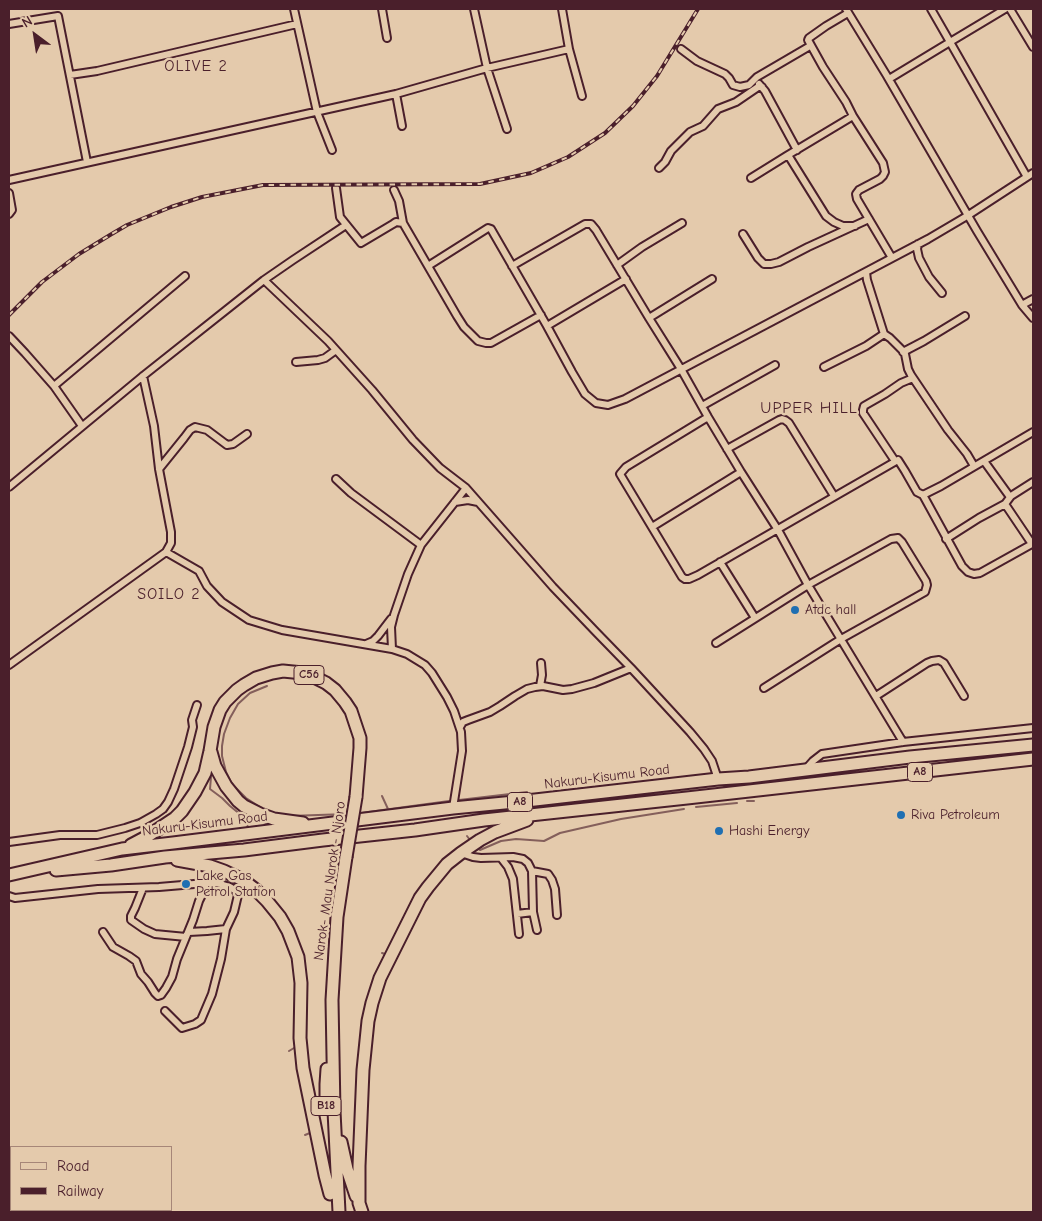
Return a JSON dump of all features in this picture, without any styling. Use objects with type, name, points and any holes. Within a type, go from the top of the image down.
[{"type":"highway","name":"C56","points":[[210,750],[214,727],[220,710],[237,690],[250,681],[272,673],[283,671],[310,675],[335,690],[351,711],[355,720],[360,738],[356,797]]},
{"type":"highway","name":"Nakuru-Kisumu Road","points":[[9,875],[122,849],[453,808],[1033,745]]},
{"type":"highway","points":[[210,750],[215,766],[226,786],[244,806],[274,819],[315,825]]},
{"type":"highway","points":[[122,849],[166,825],[182,811],[203,777],[210,750]]},
{"type":"highway","name":"Nakuru-Kisumu Road","points":[[9,875],[244,850],[484,820],[1033,759]]},
{"type":"highway","name":"Narok- Mau Narok - Njoro","points":[[339,1212],[334,1111],[332,1000],[337,917],[356,797]]},
{"type":"highway","points":[[361,1208],[359,1166],[363,1070],[368,1021],[380,978],[420,898],[447,864],[480,840],[495,832],[553,813]]},
{"type":"highway","points":[[165,857],[210,866],[234,875],[256,890],[284,922],[298,957],[301,983],[300,1038],[303,1068],[330,1194]]},
{"type":"highway","name":"Narok- Mau Narok - Njoro","points":[[332,1000],[330,1005],[326,1084],[332,1212]]},
{"type":"highway","points":[[334,1111],[347,1170],[361,1208]]},
{"type":"street","points":[[294,9],[317,112],[332,150]]},
{"type":"street","points":[[382,9],[387,38]]},
{"type":"street","points":[[474,9],[487,68],[507,129]]},
{"type":"street","points":[[562,9],[582,96]]},
{"type":"street","points":[[428,266],[489,228],[585,394],[596,403],[608,405],[624,399],[918,244],[967,216],[1030,175],[931,9]]},
{"type":"street","points":[[889,79],[1005,9]]},
{"type":"street","points":[[1010,9],[1033,48]]},
{"type":"street","points":[[892,258],[857,199],[856,194],[859,190],[883,176],[885,172],[883,163],[808,40],[847,11],[889,79],[967,216],[1022,305],[1033,318]]},
{"type":"street","points":[[9,24],[57,12],[87,162]]},
{"type":"street","points":[[70,75],[97,71],[297,24]]},
{"type":"street","points":[[682,49],[697,61],[715,68],[724,74],[733,85],[746,86],[757,77],[810,46]]},
{"type":"street","points":[[9,180],[396,94],[487,68],[570,49]]},
{"type":"street","points":[[753,82],[759,84],[765,91],[797,150]]},
{"type":"street","points":[[659,168],[671,151],[690,132],[703,126],[718,109],[736,102],[758,87],[762,87]]},
{"type":"street","points":[[396,94],[402,126]]},
{"type":"street","points":[[751,178],[853,116]]},
{"type":"street","points":[[788,155],[826,216],[843,226],[855,226]]},
{"type":"street","points":[[336,188],[338,214],[361,243],[396,222],[403,223]]},
{"type":"street","points":[[394,190],[399,201],[403,223],[457,316],[478,341],[491,343],[541,315]]},
{"type":"street","points":[[9,192],[12,210],[9,214]]},
{"type":"street","points":[[743,234],[758,258],[764,264],[770,264],[779,262],[869,219]]},
{"type":"street","points":[[617,265],[642,247],[682,223]]},
{"type":"street","points":[[512,266],[585,224],[591,224],[596,230],[681,369],[727,449],[778,530],[808,585],[903,742]]},
{"type":"street","points":[[9,487],[143,376],[264,280],[346,225]]},
{"type":"street","points":[[918,244],[919,258],[929,278],[942,293]]},
{"type":"street","points":[[866,272],[884,334],[904,352],[908,369],[913,378],[948,430],[968,454],[974,466]]},
{"type":"street","points":[[54,386],[185,276]]},
{"type":"street","points":[[547,326],[626,279]]},
{"type":"street","points":[[649,318],[712,279]]},
{"type":"street","points":[[264,280],[336,350],[413,440],[440,468],[466,488],[553,587],[690,732],[712,761],[718,779]]},
{"type":"street","points":[[1022,305],[1033,299]]},
{"type":"street","points":[[904,352],[965,316]]},
{"type":"street","points":[[824,367],[866,346],[884,334]]},
{"type":"street","points":[[9,336],[54,386],[82,426]]},
{"type":"street","points":[[296,362],[325,358],[336,350]]},
{"type":"street","points":[[702,406],[775,365]]},
{"type":"street","points":[[9,665],[166,552],[171,544],[171,532],[159,469],[154,426],[143,376]]},
{"type":"street","points":[[895,461],[863,413],[863,410],[864,406],[901,383],[913,378]]},
{"type":"street","points":[[708,417],[620,472],[620,476],[685,579],[695,577],[898,460],[917,492],[923,496],[946,539],[962,566],[968,572],[974,574],[980,572],[1032,543],[1005,504]]},
{"type":"street","points":[[727,449],[778,420],[785,420],[789,423],[834,496]]},
{"type":"street","points":[[159,469],[190,430],[196,427],[207,430],[227,445],[233,444],[247,434]]},
{"type":"street","points":[[923,496],[1033,432]]},
{"type":"street","points":[[984,461],[1010,497]]},
{"type":"street","points":[[652,527],[741,472]]},
{"type":"street","points":[[336,479],[351,493],[421,545]]},
{"type":"street","points":[[946,539],[1005,504],[1010,497],[1033,482]]},
{"type":"street","points":[[392,649],[391,627],[394,615],[408,574],[421,545],[466,488]]},
{"type":"street","points":[[455,502],[468,500],[479,503]]},
{"type":"street","points":[[716,643],[808,585],[891,539],[898,538],[928,585],[925,592],[841,639],[764,688]]},
{"type":"street","points":[[166,552],[199,571],[207,586],[222,602],[249,620],[282,630],[392,649],[407,654],[425,665],[432,673],[454,712],[460,727],[462,750],[453,808]]},
{"type":"street","points":[[720,562],[755,618]]},
{"type":"street","points":[[366,644],[378,636],[394,615]]},
{"type":"street","points":[[876,696],[926,663],[939,660],[944,663],[964,696]]},
{"type":"street","points":[[540,686],[542,675],[541,662]]},
{"type":"street","points":[[460,727],[463,722],[490,712],[515,696],[535,687],[572,689],[594,683],[631,668]]},
{"type":"street","points":[[9,842],[60,835],[97,834],[140,823],[156,814],[168,802],[174,789],[188,747],[193,727],[192,720],[197,705]]},
{"type":"street","points":[[805,770],[822,754],[903,742],[1033,728]]},
{"type":"street","points":[[461,853],[473,857],[513,857],[523,859],[528,863],[532,870],[533,912],[537,930]]},
{"type":"street","points":[[501,858],[508,866],[513,879],[519,934]]},
{"type":"street","points":[[532,870],[548,874],[552,880],[557,915]]},
{"type":"street","points":[[103,932],[113,947],[136,961],[141,974],[158,996],[162,994],[172,977],[177,958],[206,883]]},
{"type":"street","points":[[9,896],[15,898],[98,889],[206,883],[216,883],[236,891],[234,912],[226,929],[212,994],[201,1020],[182,1028],[165,1011]]},
{"type":"street","points":[[143,888],[131,920],[144,929],[155,934],[187,934],[226,929]]},
{"type":"street","points":[[517,914],[533,912]]},
{"type":"waterway","points":[[263,809],[246,798],[232,784],[226,772],[222,756],[222,746],[230,718],[238,704],[250,693],[267,686]]},
{"type":"waterway","points":[[211,777],[210,789],[241,815],[248,823],[247,828]]},
{"type":"waterway","points":[[459,800],[527,792]]},
{"type":"waterway","points":[[382,796],[388,809]]},
{"type":"waterway","points":[[361,813],[449,801]]},
{"type":"waterway","points":[[747,801],[754,801]]},
{"type":"waterway","points":[[696,807],[737,803]]},
{"type":"waterway","points":[[476,847],[480,850],[501,841],[516,839],[544,841],[560,833],[621,819],[684,809]]},
{"type":"waterway","points":[[289,816],[347,814]]},
{"type":"waterway","points":[[467,836],[470,840]]},
{"type":"waterway","points":[[289,1051],[294,1048]]},
{"type":"waterway","points":[[305,1135],[310,1133]]},
{"type":"railway","points":[[9,315],[42,282],[79,254],[110,235],[127,225],[202,197],[263,185],[480,184],[531,173],[568,157],[605,133],[633,106],[657,76],[698,9]]},
{"type":"place","name":"Atdc hall","points":[[795,610]]},
{"type":"place","name":"Riva Petroleum","points":[[901,815]]},
{"type":"place","name":"Hashi Energy","points":[[719,831]]},
{"type":"place","name":"Lake Gas Petrol Station","points":[[186,884]]},
{"type":"district","name":"OLIVE 2","points":[[196,66]]},
{"type":"district","name":"UPPER HILL","points":[[809,408]]},
{"type":"district","name":"SOILO 2","points":[[169,594]]}]
